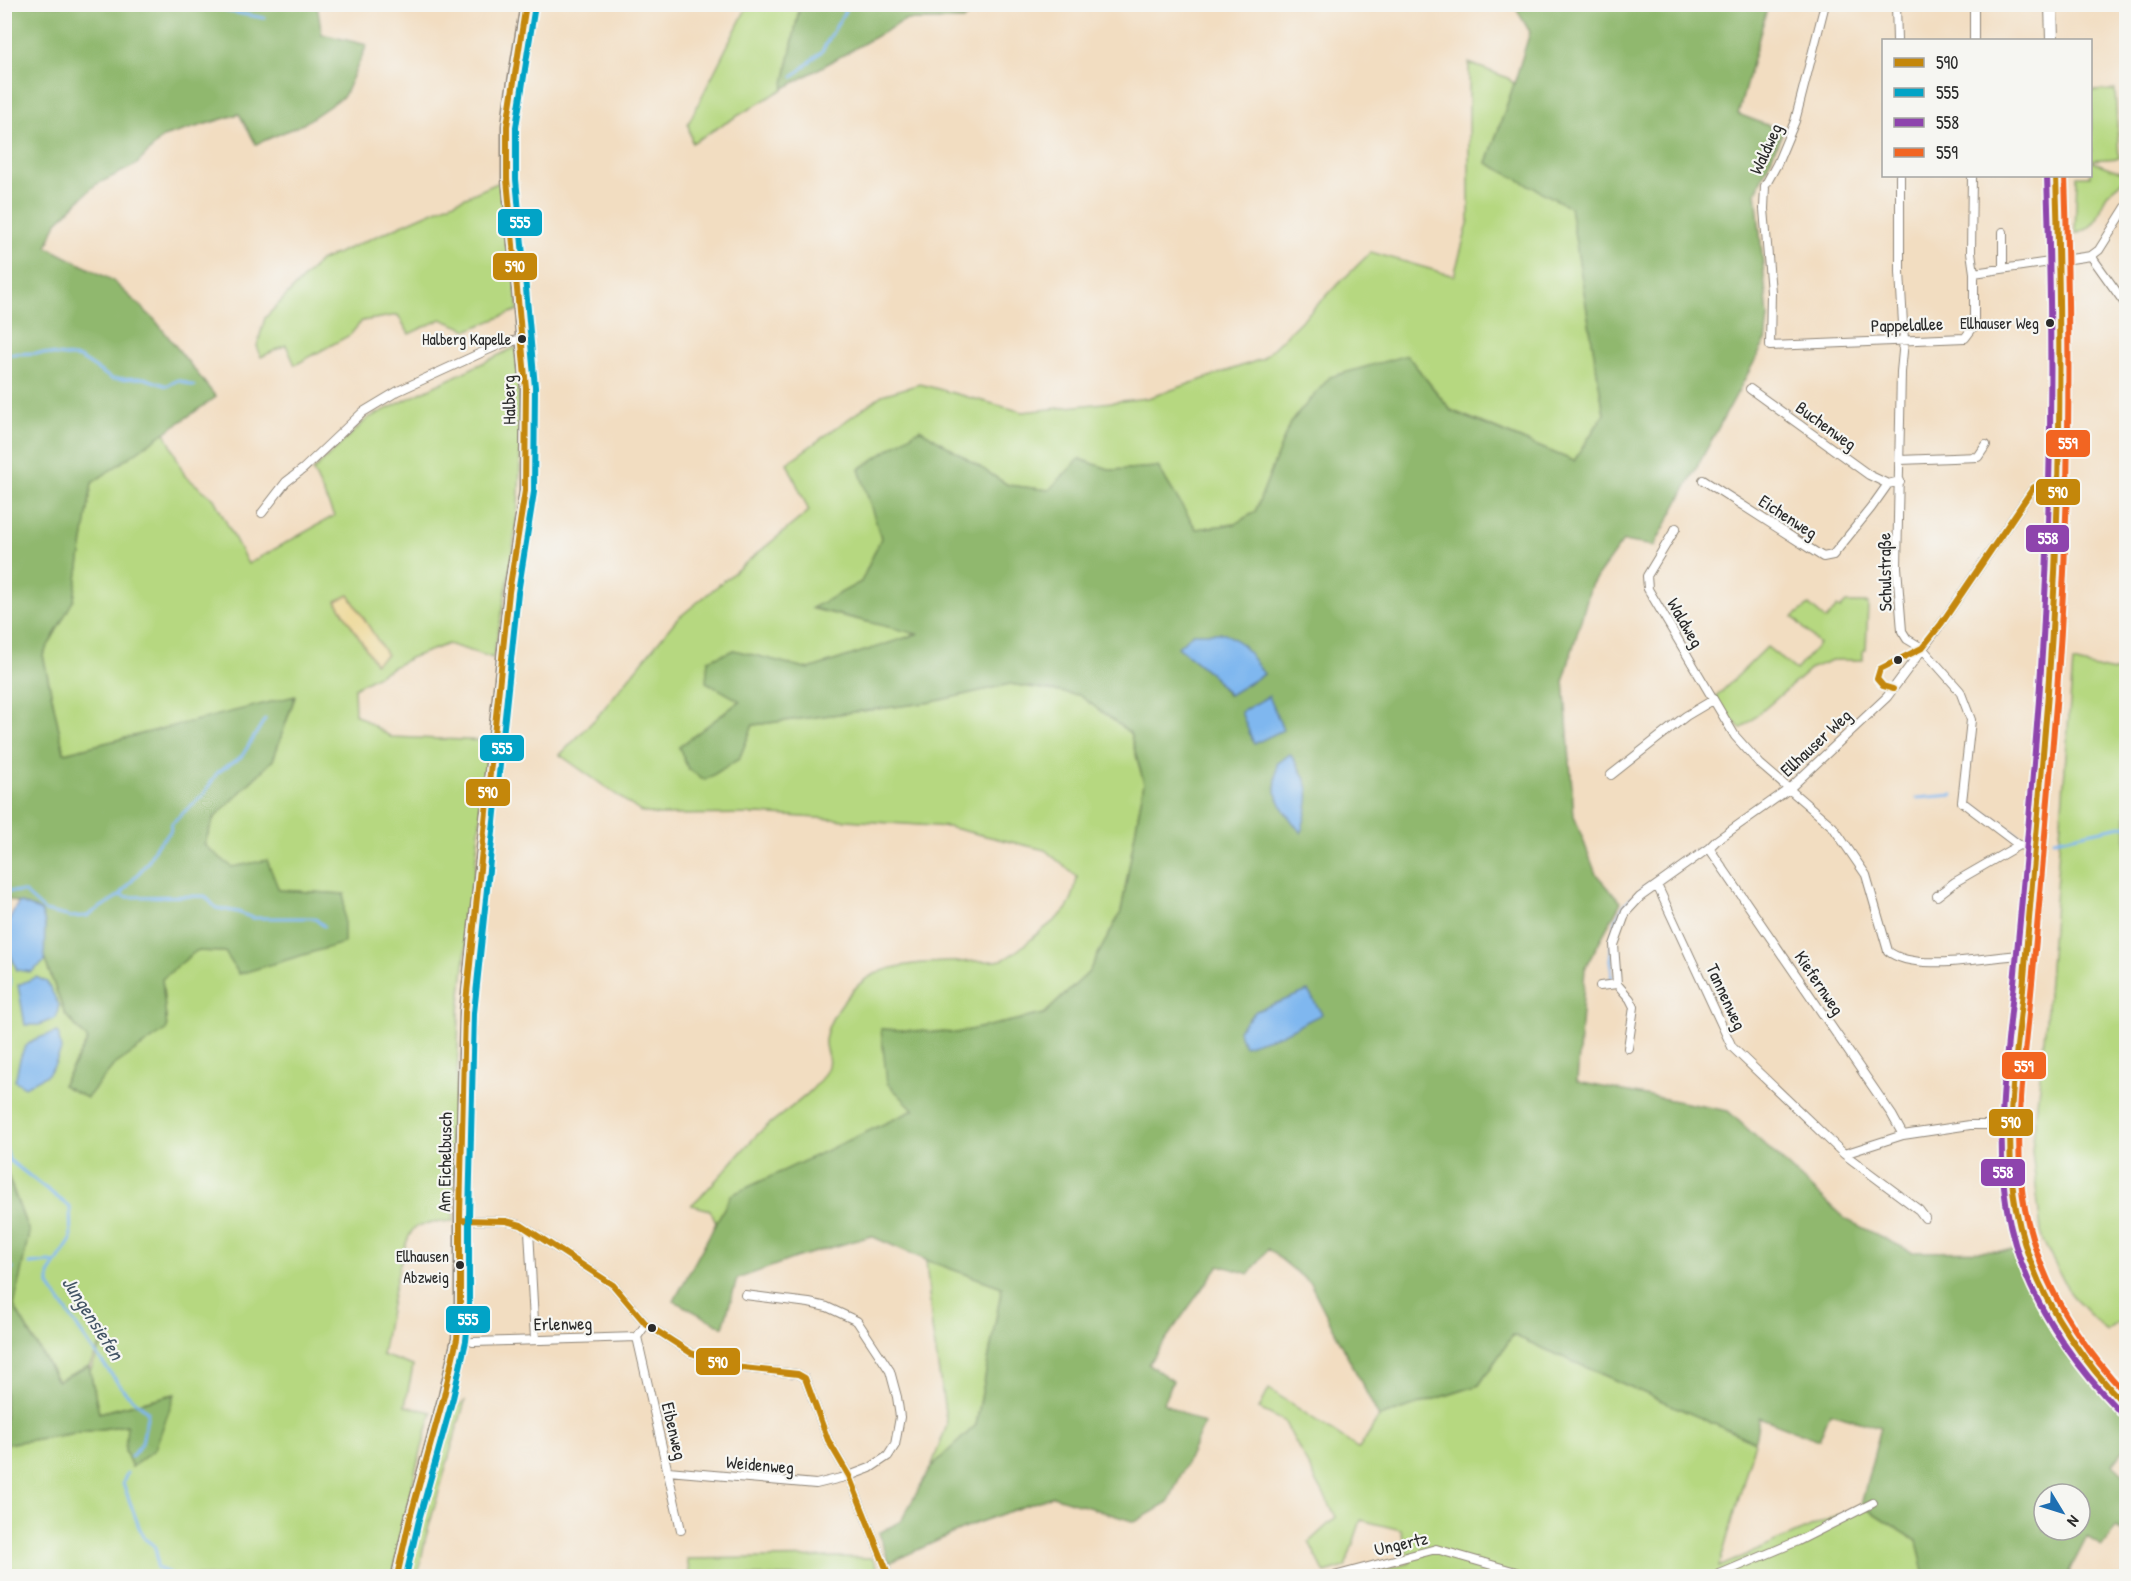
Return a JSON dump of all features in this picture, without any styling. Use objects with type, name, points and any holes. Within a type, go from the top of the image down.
[{"type":"main road","points":[[2051,4],[2052,39]]},
{"type":"main road","points":[[2056,177],[2059,479],[2056,573],[2036,848],[2017,1048],[2011,1147],[2012,1176],[2020,1227],[2037,1279],[2056,1319],[2085,1360],[2127,1407]]},
{"type":"street","name":"Halberg","points":[[493,742],[509,592],[525,491],[526,388],[507,179],[507,126],[526,4]]},
{"type":"street","name":"Waldweg","points":[[1770,346],[1771,292],[1764,209],[1765,186],[1795,121],[1825,4]]},
{"type":"street","points":[[1896,4],[1897,39]]},
{"type":"street","points":[[1974,4],[1974,39]]},
{"type":"street","name":"Schulstraße","points":[[1900,177],[1900,272],[1904,341],[1901,372],[1897,567],[1902,631],[1907,639],[1922,648],[1960,691],[1971,720],[1962,802],[2019,845],[2036,848]]},
{"type":"street","points":[[1972,177],[1971,252],[1974,273],[2091,255],[2099,250],[2127,207]]},
{"type":"street","points":[[2002,232],[2004,268]]},
{"type":"street","points":[[2091,255],[2127,305]]},
{"type":"street","name":"Pappelallee","points":[[1770,346],[1965,338],[1974,326],[1974,273]]},
{"type":"street","points":[[262,513],[286,482],[303,469],[363,412],[398,391],[483,352],[504,343],[523,339]]},
{"type":"street","name":"Buchenweg","points":[[1750,389],[1869,475],[1888,484]]},
{"type":"street","points":[[1900,460],[1978,457],[1986,445]]},
{"type":"street","name":"Ellhauser Weg","points":[[1617,984],[1614,945],[1626,912],[1640,897],[1789,789],[1887,697],[1941,624],[2034,487],[2059,479]]},
{"type":"street","name":"Eichenweg","points":[[1703,480],[1823,557],[1833,555],[1888,484]]},
{"type":"street","points":[[1888,484],[1900,482]]},
{"type":"street","name":"Waldweg","points":[[1676,528],[1647,576],[1648,589],[1735,736],[1760,764],[1833,826],[1866,875],[1888,951],[1897,959],[1933,962],[2026,955]]},
{"type":"street","points":[[1611,776],[1686,716],[1713,700]]},
{"type":"street","name":"Am Eichelbusch","points":[[397,1576],[457,1339],[460,1298],[465,1012],[493,742]]},
{"type":"street","points":[[1937,896],[1955,882],[2019,845]]},
{"type":"street","name":"Kiefernweg","points":[[1709,849],[1892,1115],[1903,1136]]},
{"type":"street","name":"Tannenweg","points":[[1657,885],[1732,1047],[1844,1154],[1919,1210],[1925,1218]]},
{"type":"street","points":[[1600,986],[1617,984],[1634,1007],[1628,1048]]},
{"type":"street","points":[[1844,1154],[1903,1136],[1970,1125],[1995,1125]]},
{"type":"street","points":[[460,1220],[506,1221],[521,1225],[613,1285],[646,1324],[692,1353],[734,1367],[798,1374],[805,1378],[828,1440],[849,1476],[889,1576]]},
{"type":"street","points":[[529,1231],[534,1339]]},
{"type":"street","name":"Weidenweg","points":[[668,1471],[816,1484],[870,1468],[888,1456],[896,1445],[900,1417],[890,1371],[857,1321],[827,1307],[745,1295]]},
{"type":"street","points":[[637,1337],[646,1324]]},
{"type":"street","name":"Erlenweg","points":[[472,1342],[637,1337]]},
{"type":"street","name":"Eibenweg","points":[[637,1337],[681,1530]]},
{"type":"street","points":[[1715,1576],[1798,1540],[1873,1503]]},
{"type":"street","name":"Ungertz","points":[[1335,1576],[1436,1549],[1523,1574],[1545,1576]]},
{"type":"green space","points":[[800,4],[984,5],[963,20],[905,20],[783,89]]},
{"type":"green space","points":[[5,5],[317,5],[322,34],[367,45],[344,96],[303,124],[256,144],[239,114],[163,137],[136,165],[95,185],[57,222],[47,247],[112,280],[155,320],[216,397],[92,483],[74,599],[43,655],[64,753],[295,696],[273,760],[214,818],[204,845],[232,867],[267,860],[279,890],[344,894],[344,943],[239,974],[225,952],[196,951],[162,979],[167,1029],[113,1066],[87,1098],[62,1085],[88,1040],[65,1014],[43,955],[45,923],[41,911],[5,898]]},
{"type":"green space","points":[[748,5],[800,5],[783,89],[692,143],[688,124]]},
{"type":"green space","points":[[1514,5],[1768,5],[1738,114],[1783,131],[1756,192],[1768,317],[1765,342],[1654,546],[1623,541],[1591,585],[1564,679],[1574,816],[1596,874],[1621,902],[1585,968],[1577,1082],[1728,1111],[1845,1219],[1912,1252],[2016,1251],[2034,1295],[2054,1327],[2088,1372],[2126,1413],[2126,1447],[2113,1464],[2126,1476],[2126,1535],[2116,1528],[2102,1546],[2092,1540],[2092,1482],[2032,1482],[2032,1542],[2084,1542],[2069,1572],[2073,1576],[1925,1576],[1917,1541],[1861,1505],[1881,1427],[1830,1413],[1819,1440],[1759,1417],[1755,1442],[1513,1335],[1479,1385],[1379,1417],[1310,1283],[1268,1249],[1249,1274],[1219,1265],[1148,1364],[1173,1381],[1163,1403],[1204,1424],[1168,1503],[1135,1522],[1053,1496],[974,1524],[889,1563],[879,1533],[901,1521],[931,1467],[976,1425],[1002,1287],[926,1260],[871,1236],[795,1258],[737,1279],[723,1327],[674,1301],[731,1195],[914,1110],[887,1083],[881,1029],[956,1033],[1044,1014],[1088,973],[1121,912],[1144,783],[1130,733],[1079,695],[1010,684],[932,702],[753,725],[739,759],[705,780],[688,769],[679,747],[740,701],[706,682],[708,660],[734,650],[809,669],[917,634],[812,608],[861,582],[881,538],[859,469],[920,429],[1008,485],[1049,490],[1079,459],[1112,470],[1158,467],[1196,529],[1235,524],[1255,512],[1290,423],[1330,377],[1407,355],[1451,411],[1574,461],[1604,414],[1570,207],[1487,163],[1530,32]],"holes":[[[1178,647],[1264,674],[1228,695],[1210,673]]]},
{"type":"green space","points":[[1469,63],[1508,78],[1514,84],[1487,163],[1570,206],[1604,414],[1574,461],[1451,410],[1407,355],[1290,423],[1255,512],[1235,524],[1196,529],[1158,467],[1112,470],[1080,459],[1049,490],[1008,485],[920,430],[859,469],[881,538],[861,582],[813,609],[918,634],[809,669],[734,650],[740,701],[679,747],[739,759],[753,725],[932,702],[1010,684],[1079,695],[1130,733],[1144,783],[1121,912],[1088,973],[1044,1014],[956,1033],[881,1029],[914,1110],[731,1195],[716,1223],[710,1210],[691,1205],[762,1130],[819,1082],[828,1066],[825,1041],[827,1032],[836,1012],[850,993],[875,974],[899,966],[995,961],[1010,956],[1062,914],[1073,896],[1077,877],[1045,850],[948,827],[759,814],[659,815],[641,812],[560,755],[597,717],[676,620],[809,511],[787,463],[882,395],[920,384],[1023,412],[1148,398],[1262,359],[1371,252],[1454,276],[1469,220]]},
{"type":"green space","points":[[2115,90],[2119,158],[2092,160],[2092,91]]},
{"type":"green space","points":[[2092,161],[2125,174],[2120,183],[2107,195],[2099,216],[2084,231],[2075,233],[2077,177],[2092,177]]},
{"type":"green space","points":[[502,181],[518,310],[468,330],[441,319],[409,334],[398,315],[362,321],[350,335],[295,365],[286,345],[261,357],[257,346],[265,318],[320,261]]},
{"type":"green space","points":[[516,347],[520,472],[509,574],[493,658],[448,644],[410,658],[354,688],[355,714],[391,737],[489,741],[459,1012],[453,1221],[420,1225],[410,1234],[400,1265],[382,1355],[413,1366],[405,1406],[432,1412],[416,1469],[393,1576],[37,1576],[30,1569],[5,1574],[5,1444],[128,1425],[125,1451],[132,1467],[174,1394],[99,1413],[90,1371],[106,1335],[89,1366],[58,1381],[14,1306],[29,1232],[5,1167],[4,941],[17,970],[43,955],[65,1014],[88,1040],[62,1085],[86,1097],[113,1066],[167,1029],[162,979],[196,951],[226,952],[344,894],[279,890],[232,867],[204,845],[214,818],[273,760],[295,697],[64,753],[43,655],[74,598],[92,483],[165,432],[185,476],[214,499],[248,564],[334,516],[313,471],[368,418]]},
{"type":"green space","points":[[1846,603],[1868,603],[1866,650],[1863,650],[1863,660],[1832,660],[1812,668],[1741,729],[1713,700],[1767,647],[1796,670],[1819,644],[1793,617],[1809,605],[1826,620],[1837,607],[1840,609]]},
{"type":"green space","points":[[2073,662],[2113,672],[2126,671],[2126,1317],[2106,1331],[2071,1295],[2042,1239],[2032,1151],[2046,1020]]},
{"type":"green space","points":[[4,1168],[29,1232],[14,1306],[57,1381],[89,1366],[99,1413],[175,1394],[155,1449],[132,1467],[125,1451],[127,1425],[5,1444]]},
{"type":"green space","points":[[926,1260],[1002,1287],[976,1425],[931,1467],[947,1425],[932,1328]]},
{"type":"green space","points":[[1513,1335],[1755,1442],[1719,1567],[1861,1505],[1917,1541],[1925,1576],[1501,1576],[1495,1573],[1492,1576],[1362,1576],[1410,1563],[1401,1530],[1361,1520],[1345,1567],[1325,1573],[1309,1542],[1336,1517],[1284,1421],[1259,1409],[1269,1389],[1359,1449],[1379,1417],[1479,1385]]},
{"type":"green space","points":[[465,1401],[425,1540],[418,1576],[406,1576],[449,1412]]},
{"type":"green space","points":[[872,1558],[881,1576],[690,1576],[687,1559]]},
{"type":"sand","points":[[349,595],[387,655],[375,663],[336,601]]},
{"type":"water","points":[[1193,633],[1225,633],[1243,645],[1264,674],[1229,695],[1210,673],[1178,647]]},
{"type":"water","points":[[1269,696],[1283,730],[1254,744],[1241,712]]},
{"type":"water","points":[[1290,754],[1307,784],[1307,809],[1301,833],[1285,812],[1275,792],[1277,764]]},
{"type":"water","points":[[19,902],[41,911],[45,923],[44,962],[31,972],[17,970],[6,942],[6,928]]},
{"type":"water","points":[[36,977],[47,982],[59,1005],[56,1018],[39,1025],[25,1025],[18,985]]},
{"type":"water","points":[[1308,991],[1322,1014],[1282,1034],[1244,1046],[1238,1030],[1256,1011]]},
{"type":"water","points":[[58,1032],[61,1050],[47,1075],[25,1087],[15,1081],[22,1052],[30,1042]]},
{"type":"waterway","points":[[214,4],[226,11],[264,18]]},
{"type":"waterway","points":[[793,77],[822,51],[849,4]]},
{"type":"waterway","points":[[4,354],[41,353],[80,358],[112,379],[144,378],[167,386],[178,380],[194,386]]},
{"type":"waterway","points":[[4,891],[24,892],[45,911],[71,917],[87,916],[120,895],[148,862],[156,846],[170,832],[172,823],[204,794],[217,773],[242,756],[265,719]]},
{"type":"waterway","points":[[1917,798],[1953,795]]},
{"type":"waterway","points":[[1975,807],[2023,839]]},
{"type":"waterway","points":[[2054,840],[2126,825]]},
{"type":"waterway","points":[[1675,866],[1704,847]]},
{"type":"waterway","points":[[1641,890],[1666,872]]},
{"type":"waterway","points":[[120,895],[128,897],[205,896],[216,908],[238,912],[253,918],[314,918],[324,926]]},
{"type":"waterway","points":[[1605,982],[1612,980],[1612,936],[1618,915],[1632,897]]},
{"type":"waterway","name":"Jungensiefen","points":[[4,961],[10,982],[10,986],[4,989]]},
{"type":"waterway","name":"Jungensiefen","points":[[4,1140],[9,1160],[70,1207],[71,1240],[49,1274],[49,1285],[90,1346],[125,1392],[148,1412],[142,1443],[131,1457]]},
{"type":"waterway","points":[[30,1264],[55,1263]]},
{"type":"waterway","points":[[4,1273],[13,1268]]},
{"type":"waterway","name":"Jungensiefen","points":[[127,1473],[123,1483],[139,1527],[145,1539],[156,1547],[157,1568],[169,1573],[168,1576]]},
{"type":"transit line","name":"590","points":[[397,1576],[410,1518],[444,1396],[457,1339],[460,1309],[465,1012],[509,592],[525,491],[526,388],[507,179],[507,126],[526,4]]},
{"type":"transit line","name":"555","points":[[406,1576],[453,1398],[466,1341],[469,1310],[474,1013],[518,593],[534,492],[535,387],[516,179],[516,127],[535,5]]},
{"type":"transit line","name":"558","points":[[2047,177],[2050,470],[2044,617],[2034,763],[2005,1073],[2002,1155],[2007,1209],[2013,1238],[2034,1293],[2064,1344],[2120,1412]]},
{"type":"transit line","name":"590","points":[[2056,177],[2059,398],[2053,619],[2014,1079],[2010,1157],[2016,1209],[2032,1265],[2043,1291],[2056,1316],[2088,1363],[2126,1406]]},
{"type":"transit line","name":"559","points":[[2065,177],[2068,397],[2062,618],[2020,1106],[2019,1158],[2025,1209],[2031,1235],[2050,1285],[2076,1331],[2126,1394]]},
{"type":"transit line","name":"590","points":[[1893,689],[1883,686],[1877,679],[1880,669],[1922,648],[1941,624],[2034,487],[2059,479]]},
{"type":"transit line","name":"590","points":[[460,1220],[506,1221],[521,1225],[613,1285],[646,1324],[691,1353],[734,1367],[798,1374],[805,1378],[828,1440],[849,1476],[889,1576]]},
{"type":"place","name":"Ellhauser Weg","points":[[2050,323]]},
{"type":"place","name":"Halberg Kapelle","points":[[522,339]]},
{"type":"place","name":"Ellhausen Abzweig","points":[[460,1265]]}]
